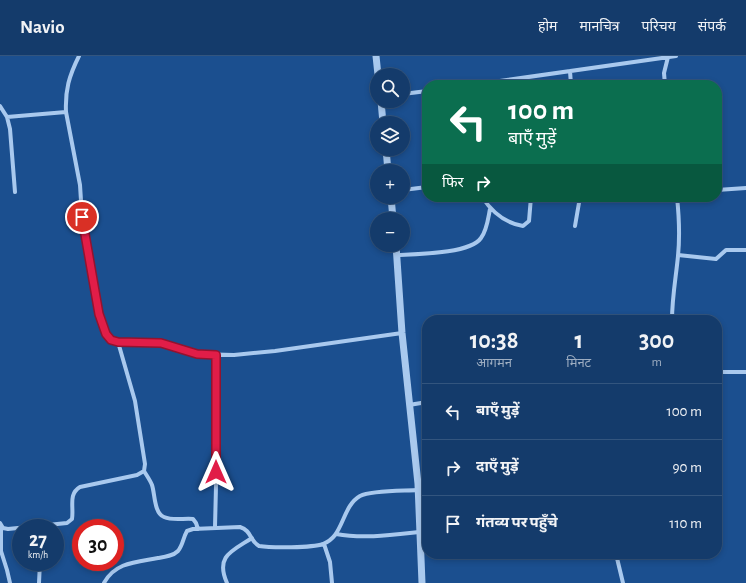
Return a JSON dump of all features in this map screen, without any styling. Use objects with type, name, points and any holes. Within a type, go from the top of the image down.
[{"type":"street","points":[[74,56],[75,64]]},
{"type":"street","points":[[79,56],[68,81],[66,112],[80,185],[83,232],[99,314],[106,334],[111,340],[118,342],[161,343],[197,354],[234,355],[275,351],[402,333]]},
{"type":"street","points":[[376,56],[377,68]]},
{"type":"street","points":[[507,80],[676,56]]},
{"type":"street","points":[[665,80],[664,73],[668,57]]},
{"type":"street","points":[[570,71],[571,80]]},
{"type":"street","points":[[410,93],[422,92]]},
{"type":"street","points":[[0,106],[7,117],[10,129],[15,192]]},
{"type":"street","points":[[7,117],[66,112]]},
{"type":"street","points":[[410,189],[422,188]]},
{"type":"street","points":[[722,190],[746,188]]},
{"type":"street","points":[[485,202],[490,209],[504,220],[523,226],[529,221],[531,202]]},
{"type":"street","points":[[575,226],[579,202]]},
{"type":"street","points":[[672,315],[672,296],[679,237],[677,202]]},
{"type":"street","points":[[397,255],[458,250],[470,246],[480,240],[485,230],[490,209]]},
{"type":"street","points":[[678,255],[716,259],[726,250],[746,250]]},
{"type":"street","points":[[397,252],[402,333],[418,490],[422,583]]},
{"type":"street","points":[[118,342],[135,401],[145,464],[144,471],[152,486],[157,507],[161,515],[165,517],[172,519],[193,519],[196,522],[198,529]]},
{"type":"street","points":[[215,527],[216,355]]},
{"type":"street","points":[[722,372],[746,372]]},
{"type":"street","points":[[409,405],[422,403]]},
{"type":"street","points":[[64,522],[70,521],[73,516],[73,494],[75,490],[80,487],[137,475],[144,471]]},
{"type":"street","points":[[104,583],[113,571],[120,566],[165,557],[177,552],[182,546],[187,532],[215,527],[240,527],[245,528],[249,532],[254,543],[259,546],[316,546],[330,541],[336,534],[352,504],[362,495],[418,490]]},
{"type":"street","points":[[0,524],[8,529],[12,529]]},
{"type":"street","points":[[0,524],[1,551],[8,570],[10,583]]},
{"type":"street","points":[[336,534],[378,536],[420,532]]},
{"type":"street","points":[[227,583],[223,570],[223,562],[226,557],[252,538]]},
{"type":"street","points":[[324,544],[330,562],[332,583]]},
{"type":"street","points":[[617,559],[623,583]]},
{"type":"street","points":[[39,583],[40,571]]},
{"type":"route","points":[[82,217],[83,232],[99,314],[102,326],[111,340],[118,342],[161,343],[197,354],[216,355],[216,472]]}]
